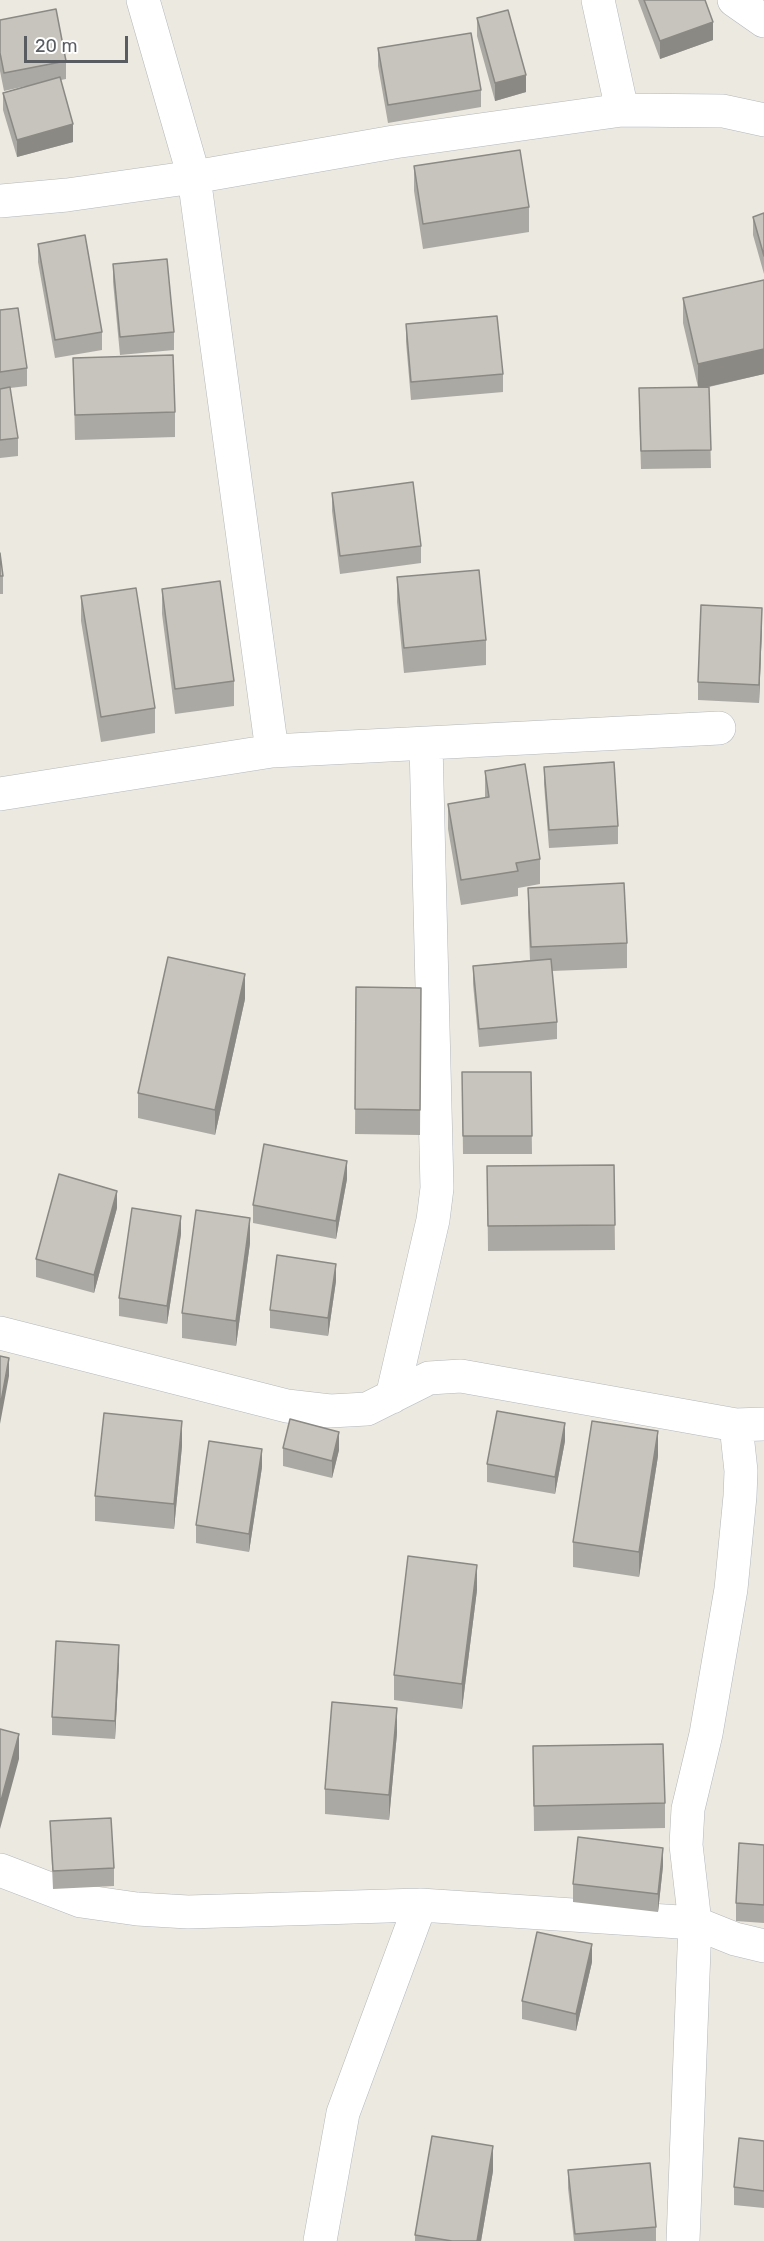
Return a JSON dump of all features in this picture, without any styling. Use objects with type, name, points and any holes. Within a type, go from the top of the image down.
[{"type":"street","points":[[142,0],[194,177],[272,752]]},
{"type":"street","points":[[598,0],[622,110]]},
{"type":"street","points":[[734,0],[764,21]]},
{"type":"street","points":[[0,201],[67,195],[194,177],[394,142],[622,110],[723,111],[764,120]]},
{"type":"street","points":[[0,794],[272,752],[719,728]]},
{"type":"street","points":[[392,1397],[433,1220],[437,1188],[426,744]]},
{"type":"street","points":[[0,1333],[287,1406],[330,1412],[367,1408],[429,1378],[461,1376],[750,1425],[741,1471],[731,1589],[706,1734],[688,1809],[686,1845],[695,1923],[683,2241]]},
{"type":"street","points":[[0,1870],[81,1900],[137,1909],[188,1912],[420,1905],[695,1923],[735,1939],[764,1946]]},
{"type":"street","points":[[320,2241],[343,2113],[420,1905]]},
{"type":"building","points":[[644,0],[705,0],[713,22],[660,41]]},
{"type":"building","points":[[56,9],[66,61],[4,73],[0,53],[0,20]]},
{"type":"building","points":[[508,10],[526,75],[495,83],[477,18]]},
{"type":"building","points":[[471,33],[481,90],[388,105],[378,48]]},
{"type":"building","points":[[60,77],[73,124],[17,140],[3,93]]},
{"type":"building","points":[[520,150],[529,207],[423,224],[414,166]]},
{"type":"building","points":[[764,213],[764,256],[753,217]]},
{"type":"building","points":[[85,235],[102,332],[55,340],[38,244]]},
{"type":"building","points":[[167,259],[174,332],[120,337],[113,264]]},
{"type":"building","points":[[764,280],[764,349],[698,364],[683,298]]},
{"type":"building","points":[[18,308],[27,368],[0,372],[0,310]]},
{"type":"building","points":[[497,316],[503,374],[411,382],[406,324]]},
{"type":"building","points":[[173,355],[175,412],[75,415],[73,358]]},
{"type":"building","points":[[10,387],[18,438],[0,440],[0,389]]},
{"type":"building","points":[[709,387],[711,450],[641,451],[639,388]]},
{"type":"building","points":[[413,482],[421,546],[340,556],[332,493]]},
{"type":"building","points":[[0,553],[3,576],[0,576]]},
{"type":"building","points":[[479,570],[486,640],[404,648],[397,577]]},
{"type":"building","points":[[220,581],[234,681],[175,689],[162,589]]},
{"type":"building","points":[[136,588],[155,708],[101,717],[81,596]]},
{"type":"building","points":[[701,605],[762,608],[759,685],[698,682]]},
{"type":"building","points":[[614,762],[618,826],[549,830],[544,767]]},
{"type":"building","points":[[525,764],[540,859],[516,863],[518,871],[461,880],[448,804],[489,797],[485,771]]},
{"type":"building","points":[[624,883],[627,943],[531,947],[528,888]]},
{"type":"building","points":[[168,957],[245,974],[215,1110],[138,1093]]},
{"type":"building","points":[[551,959],[557,1022],[479,1029],[473,966]]},
{"type":"building","points":[[356,987],[421,988],[420,1110],[355,1109]]},
{"type":"building","points":[[462,1072],[531,1072],[532,1136],[463,1136]]},
{"type":"building","points":[[264,1144],[347,1161],[336,1221],[253,1205]]},
{"type":"building","points":[[614,1165],[615,1225],[488,1226],[487,1166]]},
{"type":"building","points":[[59,1174],[117,1191],[94,1275],[36,1259]]},
{"type":"building","points":[[132,1208],[181,1216],[167,1306],[119,1298]]},
{"type":"building","points":[[196,1210],[250,1218],[236,1321],[182,1313]]},
{"type":"building","points":[[277,1255],[336,1264],[328,1318],[270,1310]]},
{"type":"building","points":[[0,1356],[9,1358],[0,1407]]},
{"type":"building","points":[[497,1411],[565,1423],[555,1477],[487,1464]]},
{"type":"building","points":[[104,1413],[182,1421],[174,1504],[95,1496]]},
{"type":"building","points":[[290,1419],[339,1432],[332,1461],[283,1448]]},
{"type":"building","points":[[592,1421],[658,1431],[639,1552],[573,1542]]},
{"type":"building","points":[[209,1441],[262,1449],[249,1534],[196,1525]]},
{"type":"building","points":[[408,1556],[477,1565],[462,1684],[394,1675]]},
{"type":"building","points":[[56,1641],[119,1645],[115,1721],[52,1717]]},
{"type":"building","points":[[332,1702],[397,1708],[389,1795],[325,1789]]},
{"type":"building","points":[[0,1729],[19,1734],[0,1804]]},
{"type":"building","points":[[663,1744],[665,1803],[534,1806],[533,1746]]},
{"type":"building","points":[[111,1818],[114,1868],[53,1871],[50,1821]]},
{"type":"building","points":[[578,1837],[663,1848],[658,1894],[573,1884]]},
{"type":"building","points":[[739,1843],[764,1845],[764,1905],[736,1903]]},
{"type":"building","points":[[537,1932],[592,1944],[576,2014],[522,2001]]},
{"type":"building","points":[[432,2136],[493,2146],[477,2241],[452,2241],[415,2235]]},
{"type":"building","points":[[739,2138],[764,2141],[764,2191],[734,2187]]},
{"type":"building","points":[[650,2163],[656,2227],[575,2234],[568,2170]]}]
